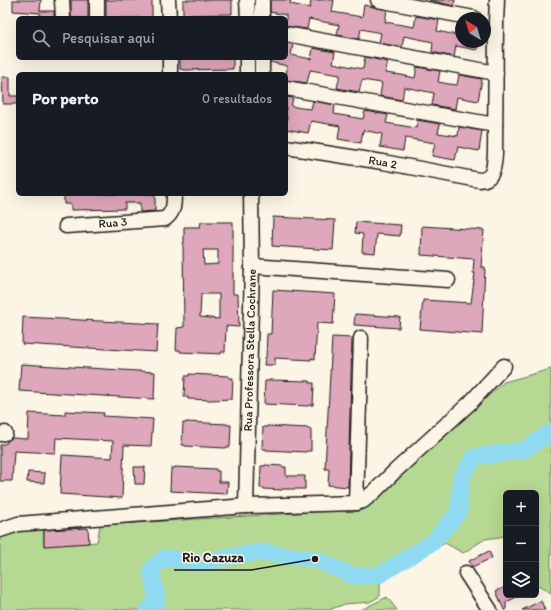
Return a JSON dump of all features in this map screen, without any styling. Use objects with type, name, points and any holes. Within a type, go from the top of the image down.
[{"type":"street","points":[[62,0],[62,16]]},
{"type":"street","points":[[97,0],[97,16]]},
{"type":"street","points":[[168,0],[169,16]]},
{"type":"street","points":[[247,0],[248,16]]},
{"type":"street","points":[[262,0],[262,16]]},
{"type":"street","points":[[378,0],[455,14]]},
{"type":"street","points":[[491,18],[497,0]]},
{"type":"street","points":[[288,88],[495,125],[496,74],[491,30]]},
{"type":"street","points":[[288,34],[496,74]]},
{"type":"street","points":[[170,60],[170,72]]},
{"type":"street","points":[[247,60],[247,72]]},
{"type":"street","points":[[262,60],[262,72]]},
{"type":"street","name":"Rua 2","points":[[288,147],[383,162],[479,180],[488,178],[494,169],[495,125]]},
{"type":"street","name":"Rua 3","points":[[66,226],[165,219],[170,215],[174,205],[174,196]]},
{"type":"street","name":"Rua Professora Stella Cochrane","points":[[246,506],[252,266],[251,196]]},
{"type":"street","points":[[252,266],[448,280]]},
{"type":"street","points":[[356,503],[361,338]]},
{"type":"street","points":[[0,530],[18,524],[246,506],[356,503],[363,501],[471,402],[504,366]]},
{"type":"street","points":[[466,573],[490,610]]},
{"type":"green space","points":[[551,369],[551,593],[539,587],[539,490],[503,490],[503,536],[485,539],[463,553],[445,543],[380,582],[380,596],[370,602],[345,604],[329,610],[0,610],[0,537],[17,531],[43,525],[44,546],[97,542],[100,525],[362,509],[504,382]]},
{"type":"green space","points":[[387,597],[397,610],[361,610]]},
{"type":"building","points":[[13,0],[41,0],[40,11],[54,11],[54,16],[40,16],[40,13],[13,11]]},
{"type":"building","points":[[71,0],[88,0],[88,16],[71,16]]},
{"type":"building","points":[[106,0],[152,0],[152,16],[106,16]]},
{"type":"building","points":[[183,0],[232,0],[232,14],[183,15]]},
{"type":"building","points":[[270,0],[291,0],[290,4],[310,8],[311,0],[334,0],[332,12],[362,17],[364,5],[387,10],[385,22],[414,27],[416,16],[439,20],[437,31],[455,35],[456,48],[454,57],[432,52],[433,42],[404,36],[402,47],[379,43],[381,33],[361,29],[359,39],[337,35],[339,25],[309,19],[307,29],[288,26],[288,16],[270,12]]},
{"type":"building","points":[[429,0],[455,0],[454,6]]},
{"type":"building","points":[[288,43],[293,44],[291,55],[311,59],[313,48],[335,52],[333,63],[363,69],[365,57],[388,62],[385,73],[415,78],[417,67],[440,71],[438,82],[457,85],[459,75],[482,79],[478,101],[457,97],[455,109],[432,105],[434,93],[404,87],[402,100],[380,96],[382,83],[362,80],[359,92],[337,88],[340,75],[310,70],[307,83],[288,80],[287,66],[270,62],[270,60],[288,60]]},
{"type":"building","points":[[466,48],[477,48],[477,50]]},
{"type":"building","points":[[180,60],[233,60],[233,69],[180,69]]},
{"type":"building","points":[[2,77],[10,77],[10,96],[16,96],[16,104],[3,104]]},
{"type":"building","points":[[288,97],[293,98],[291,106],[301,108],[311,109],[313,101],[335,105],[334,114],[363,119],[365,111],[388,115],[386,123],[416,128],[417,120],[440,124],[438,133],[458,136],[459,127],[482,131],[479,151],[458,147],[455,160],[432,156],[435,143],[405,138],[403,151],[380,147],[382,134],[363,130],[361,143],[338,139],[340,126],[311,121],[308,133],[288,129]]},
{"type":"building","points":[[64,196],[155,196],[155,211],[140,212],[140,203],[125,203],[125,209],[71,210],[71,204],[64,204]]},
{"type":"building","points":[[273,217],[335,220],[333,250],[272,246]]},
{"type":"building","points":[[201,222],[233,222],[233,294],[238,294],[239,327],[226,326],[225,352],[221,352],[221,354],[180,352],[180,350],[176,350],[177,328],[184,327],[184,227],[200,227]],"holes":[[[203,250],[218,250],[218,264],[204,265]],[[201,294],[219,294],[219,319],[200,317]]]},
{"type":"building","points":[[356,222],[401,225],[400,236],[377,234],[375,253],[362,252],[363,234],[355,233]]},
{"type":"building","points":[[422,226],[484,230],[481,267],[485,267],[482,334],[420,329],[423,300],[471,303],[475,273],[473,273],[474,259],[421,255]]},
{"type":"building","points":[[273,290],[335,294],[333,324],[317,323],[315,359],[275,358],[275,365],[264,365],[266,358],[267,334],[271,334]]},
{"type":"building","points":[[355,314],[400,317],[399,328],[354,325]]},
{"type":"building","points":[[23,317],[158,324],[156,352],[22,344]]},
{"type":"building","points":[[332,337],[352,338],[348,487],[328,485],[329,469],[325,469]]},
{"type":"building","points":[[21,364],[155,372],[154,399],[19,391]]},
{"type":"building","points":[[189,374],[229,376],[229,378],[233,378],[232,399],[211,400],[188,399],[188,397],[184,397],[185,376],[189,376]]},
{"type":"building","points":[[265,381],[310,381],[310,383],[314,383],[313,405],[264,404]]},
{"type":"building","points":[[65,411],[104,413],[103,416],[153,419],[151,446],[124,445],[122,498],[60,494],[62,455],[112,458],[113,441],[56,438],[55,453],[14,451],[12,481],[0,481],[0,445],[7,443],[7,441],[12,438],[28,439],[29,413],[65,415]]},
{"type":"building","points":[[183,423],[231,425],[230,447],[182,445]]},
{"type":"building","points":[[263,427],[311,429],[311,451],[306,452],[262,449]]},
{"type":"building","points":[[261,466],[286,467],[286,476],[305,476],[305,489],[282,490],[260,488]]},
{"type":"building","points":[[134,467],[145,467],[144,484],[135,484]]},
{"type":"building","points":[[171,468],[216,469],[216,471],[219,471],[219,482],[228,482],[227,494],[170,491]]},
{"type":"building","points":[[28,472],[45,473],[44,483],[27,482]]},
{"type":"building","points":[[88,528],[89,543],[44,546],[44,530]]},
{"type":"building","points":[[489,551],[492,558],[472,567],[469,561]]},
{"type":"building","points":[[503,588],[503,598],[515,598],[506,602],[506,610],[504,610],[496,591]]},
{"type":"building","points":[[541,601],[545,610],[522,610]]},
{"type":"waterway","points":[[148,610],[157,601],[151,569],[164,558],[202,562],[260,552],[315,559],[353,576],[379,575],[433,542],[459,511],[461,478],[474,457],[524,450],[551,432]]},
{"type":"place","name":"Rio Cazuza","points":[[315,559]]}]
